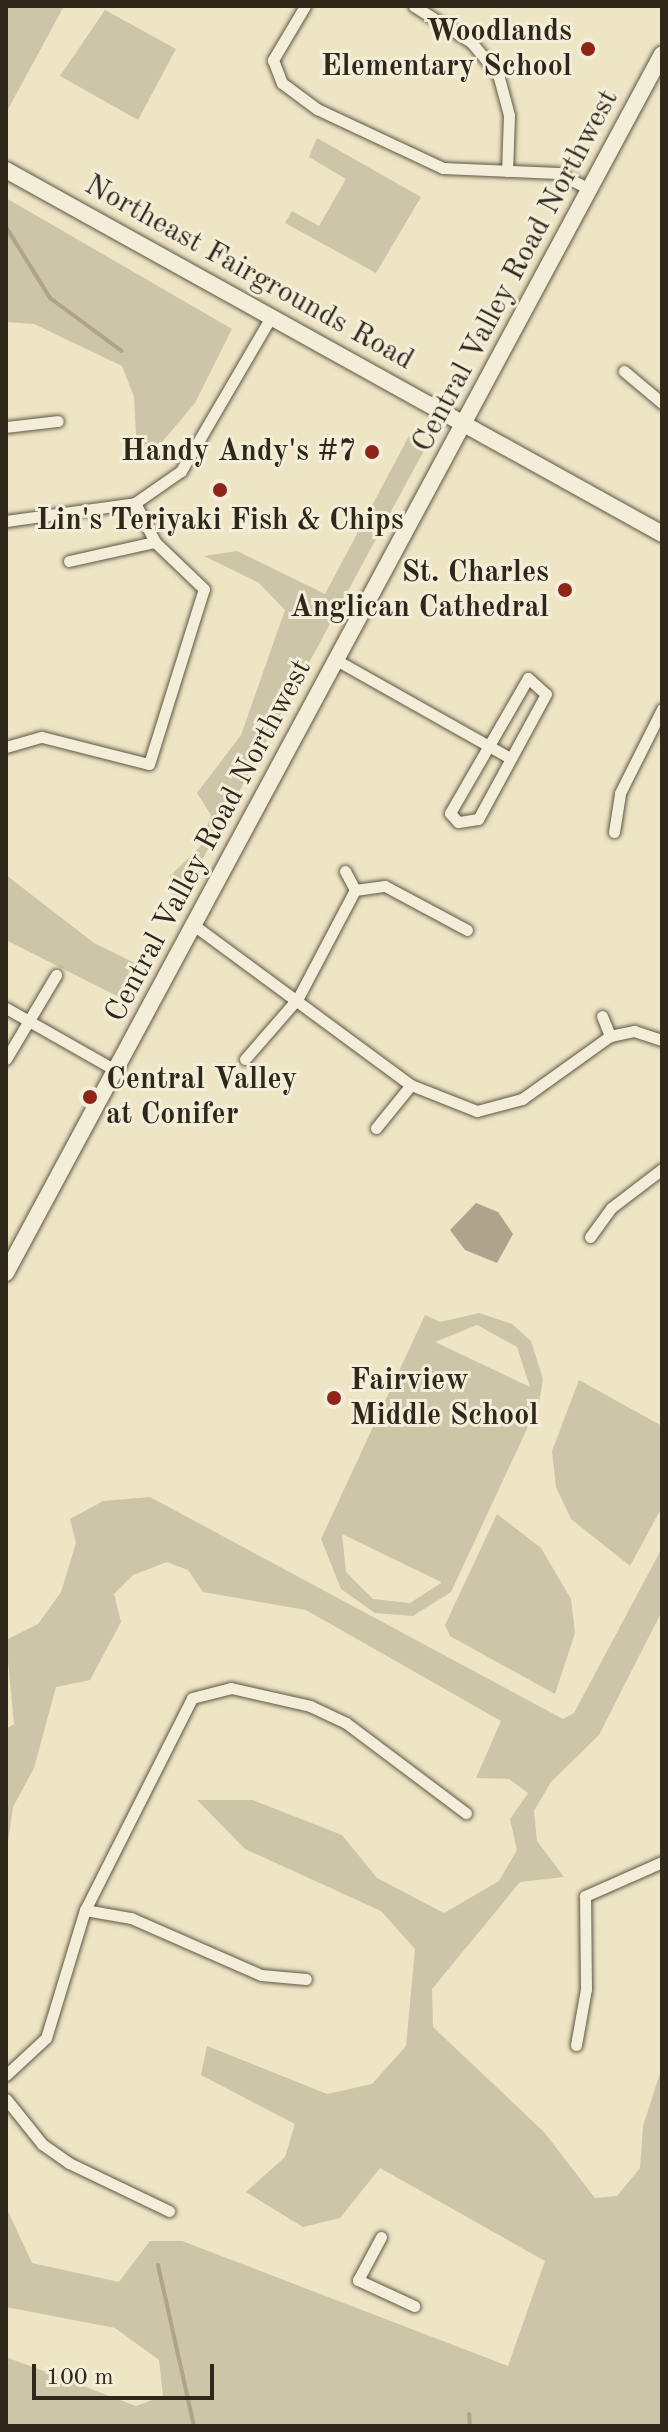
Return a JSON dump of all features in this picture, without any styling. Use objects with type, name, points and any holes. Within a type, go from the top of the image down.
[{"type":"main road","name":"Central Valley Road Northwest","points":[[6,1273],[466,426],[662,54]]},
{"type":"main road","name":"Northeast Fairgrounds Road","points":[[6,170],[662,534]]},
{"type":"street","points":[[305,6],[273,60],[282,83],[402,155],[443,168],[558,173],[590,189]]},
{"type":"street","points":[[414,6],[471,42],[498,74],[509,115],[507,171]]},
{"type":"street","points":[[6,521],[135,503],[181,471],[271,317]]},
{"type":"street","points":[[624,371],[662,403]]},
{"type":"street","points":[[6,427],[58,421]]},
{"type":"street","points":[[6,747],[42,737],[149,764],[204,589],[155,542],[135,503]]},
{"type":"street","points":[[69,561],[155,542]]},
{"type":"street","points":[[338,661],[510,758]]},
{"type":"street","points":[[522,681],[537,681],[546,694],[510,758],[478,819],[458,822],[450,813],[522,681]]},
{"type":"street","points":[[614,832],[620,793],[662,709]]},
{"type":"street","points":[[345,871],[355,890]]},
{"type":"street","points":[[355,890],[385,886],[467,930]]},
{"type":"street","points":[[245,1059],[298,998],[355,890]]},
{"type":"street","points":[[195,926],[298,998],[411,1085],[467,1108],[501,1108],[610,1036],[634,1031],[662,1040]]},
{"type":"street","points":[[6,1059],[56,975]]},
{"type":"street","points":[[6,1008],[117,1071]]},
{"type":"street","points":[[602,1016],[610,1036]]},
{"type":"street","points":[[376,1128],[411,1085]]},
{"type":"street","points":[[590,1237],[611,1208],[662,1169]]},
{"type":"street","points":[[6,2075],[46,2038],[85,1910],[166,1739],[192,1698],[214,1689],[251,1690],[346,1723],[466,1813]]},
{"type":"street","points":[[576,2045],[586,1989],[585,1896],[662,1862]]},
{"type":"street","points":[[85,1910],[131,1918],[261,1975],[306,1979]]},
{"type":"street","points":[[6,2099],[42,2144],[69,2163],[169,2211]]},
{"type":"street","points":[[381,2237],[358,2280],[414,2306]]},
{"type":"shaded area","points":[[6,6],[64,6],[6,113]]},
{"type":"shaded area","points":[[105,10],[176,49],[138,120],[60,76]]},
{"type":"shaded area","points":[[317,138],[421,197],[376,273],[285,223],[292,211],[319,226],[346,179],[309,157]]},
{"type":"shaded area","points":[[6,198],[232,329],[195,403],[162,442],[137,453],[134,397],[122,366],[34,324],[6,322]]},
{"type":"shaded area","points":[[409,436],[427,445],[176,908],[170,876],[200,847],[211,815],[197,793],[241,735],[285,610],[259,583],[204,556],[237,551],[325,594]]},
{"type":"shaded area","points":[[6,875],[94,943],[139,965],[119,997],[6,940]]},
{"type":"shaded area","points":[[476,1203],[498,1212],[513,1234],[497,1263],[465,1250],[450,1230]]},
{"type":"shaded area","points":[[479,1313],[512,1324],[531,1341],[543,1379],[539,1403],[451,1592],[413,1616],[375,1613],[341,1589],[321,1539],[425,1315],[440,1322]],"holes":[[[477,1325],[517,1347],[530,1387],[435,1342]],[[342,1534],[441,1582],[441,1583],[410,1603],[373,1599],[346,1572]]]},
{"type":"shaded area","points":[[579,1380],[662,1426],[662,1507],[630,1566],[571,1519],[556,1487],[552,1451]]},
{"type":"shaded area","points":[[150,1497],[563,1719],[574,1713],[662,1548],[662,1611],[599,1735],[551,1782],[534,1811],[537,1841],[564,1877],[520,1882],[432,1989],[433,2027],[544,2132],[595,2198],[617,2196],[640,2168],[643,2126],[662,2067],[662,2426],[6,2426],[6,2357],[136,2406],[163,2396],[159,2360],[115,2328],[6,2307],[6,2207],[32,2263],[119,2282],[150,2241],[182,2241],[508,2366],[545,2261],[380,2168],[340,2218],[303,2227],[246,2192],[285,2157],[295,2124],[201,2075],[207,2046],[327,2094],[372,2084],[406,2046],[415,1949],[381,1911],[245,1849],[197,1800],[253,1800],[342,1835],[377,1878],[444,1913],[499,1881],[517,1850],[510,1819],[528,1793],[509,1779],[476,1778],[501,1721],[306,1610],[203,1592],[188,1570],[167,1562],[133,1575],[114,1594],[121,1622],[90,1680],[56,1687],[34,1768],[13,1807],[6,1856],[6,1729],[14,1724],[6,1640],[38,1624],[61,1592],[76,1543],[70,1519],[103,1501]]},
{"type":"shaded area","points":[[497,1514],[541,1548],[571,1599],[575,1633],[555,1694],[450,1636],[445,1625]]},
{"type":"waterway","points":[[6,227],[50,298],[122,351]]},
{"type":"waterway","points":[[158,2265],[194,2426]]},
{"type":"waterway","points":[[469,2414],[470,2426]]},
{"type":"place","name":"Woodlands Elementary School","points":[[588,49]]},
{"type":"place","name":"Handy Andy's #7","points":[[372,452]]},
{"type":"place","name":"Lin's Teriyaki Fish & Chips","points":[[220,490]]},
{"type":"place","name":"St. Charles Anglican Cathedral","points":[[565,590]]},
{"type":"place","name":"Central Valley at Conifer","points":[[90,1097]]},
{"type":"place","name":"Fairview Middle School","points":[[334,1398]]}]
